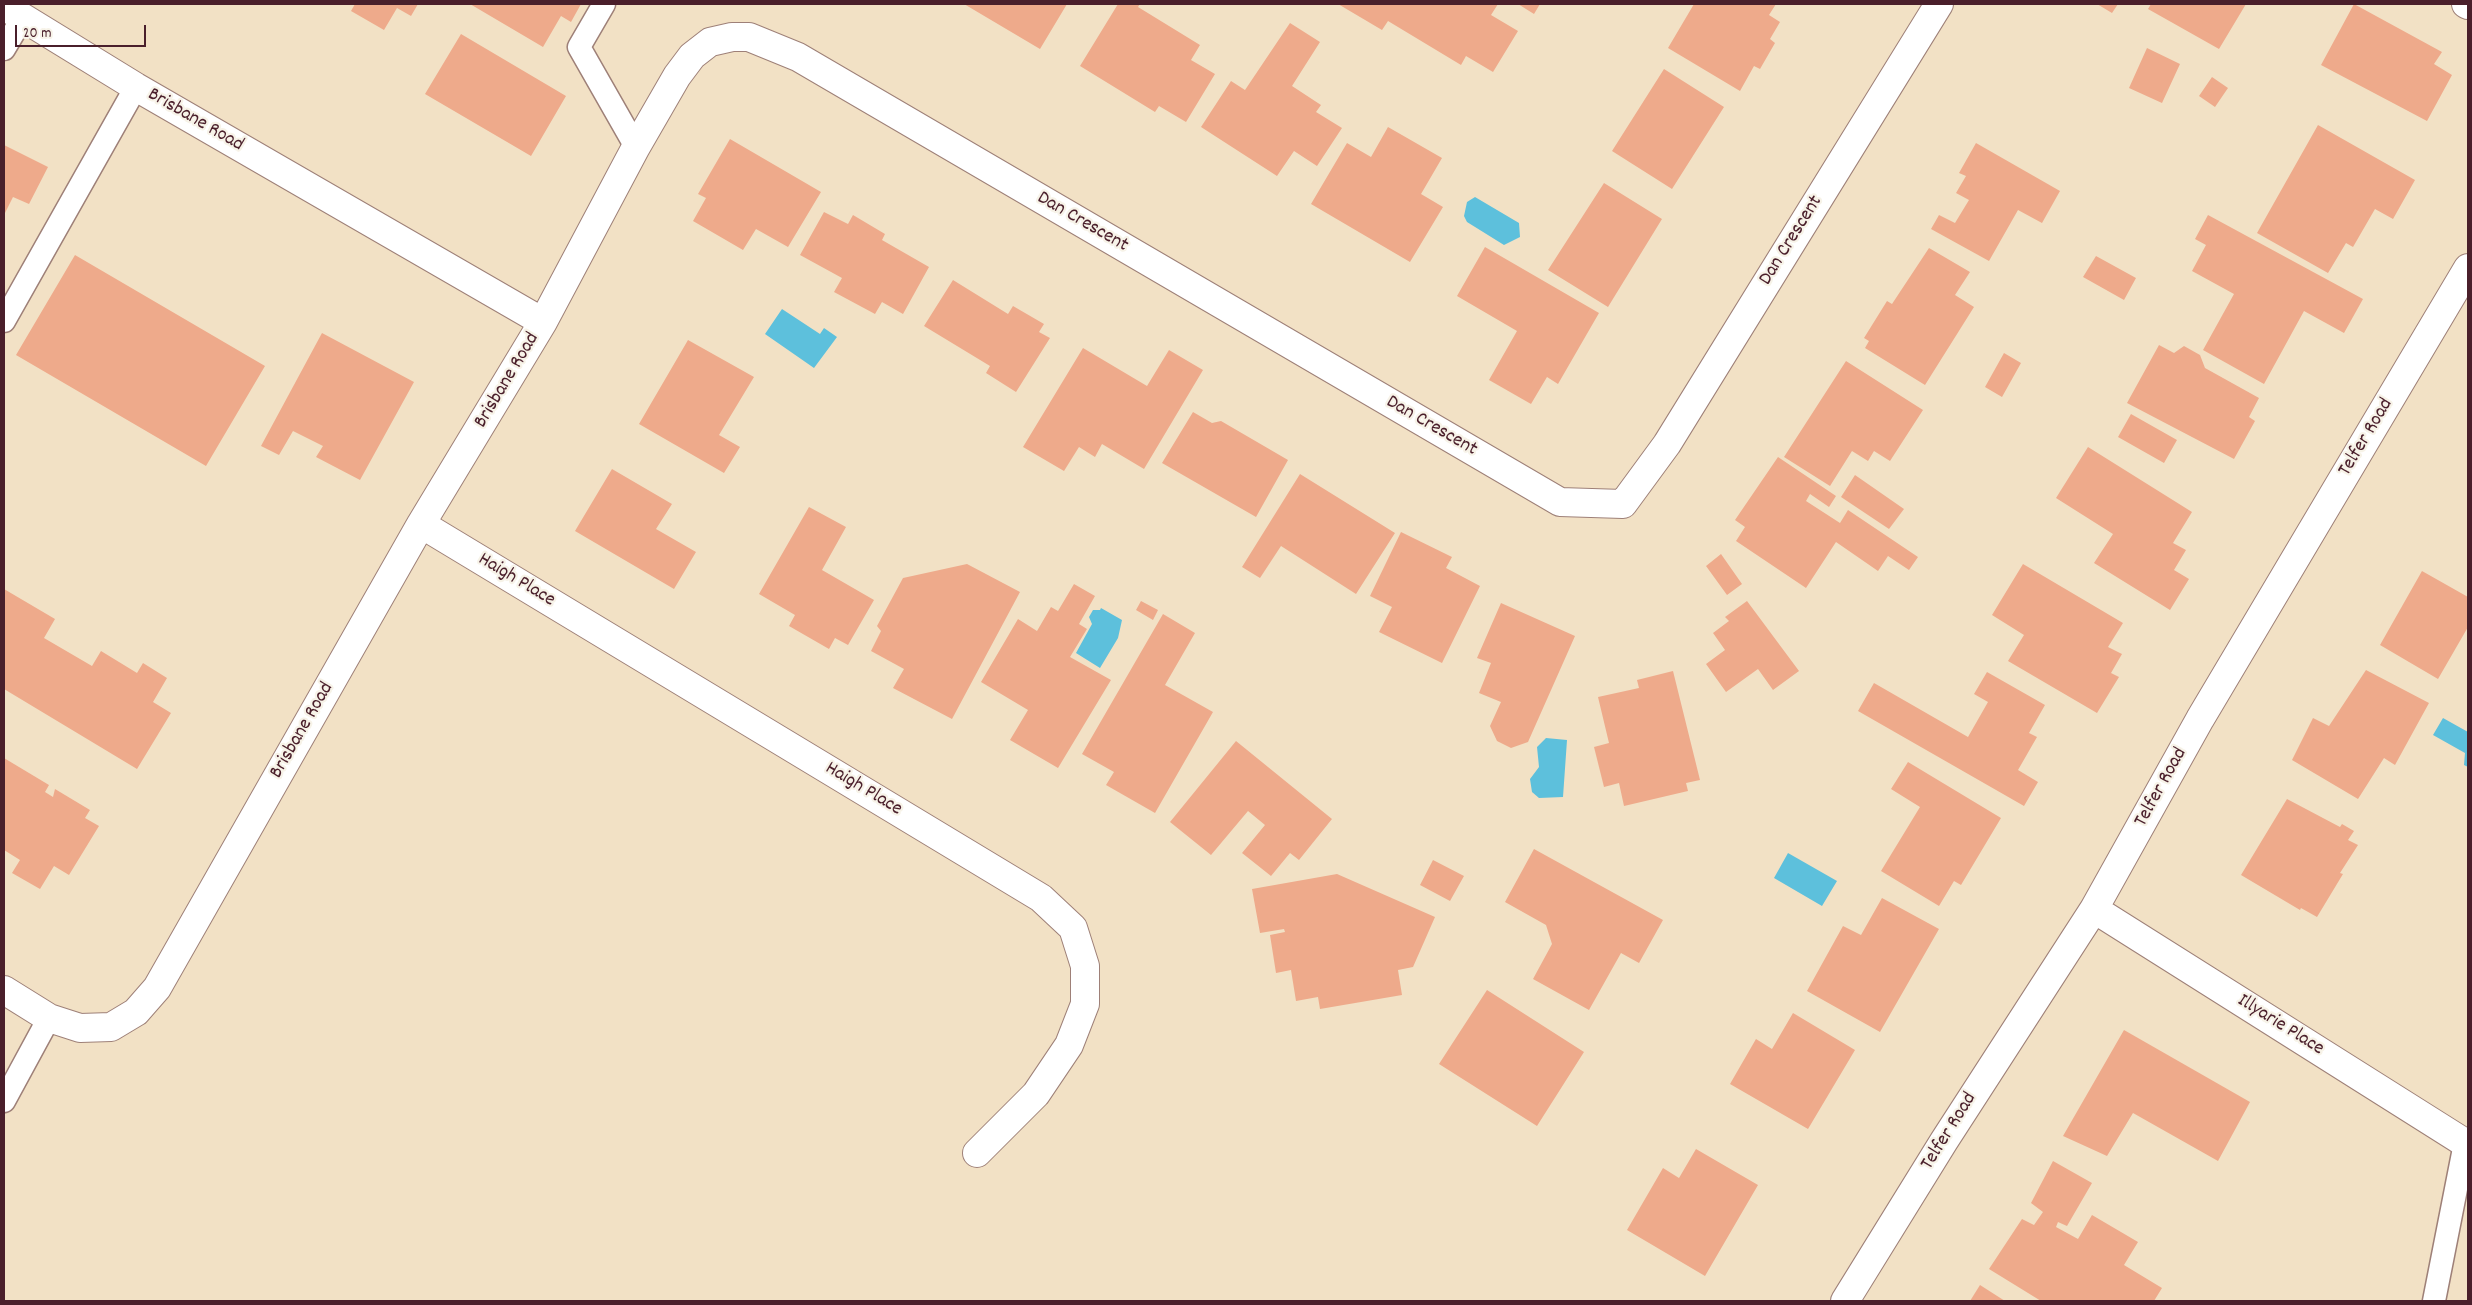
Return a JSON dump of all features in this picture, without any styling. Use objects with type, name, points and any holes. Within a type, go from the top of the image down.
[{"type":"street","name":"Dan Crescent","points":[[732,37],[749,37],[798,57],[1560,502],[1623,504],[1667,444],[1939,4]]},
{"type":"street","name":"Brisbane Road","points":[[13,11],[136,87],[543,322]]},
{"type":"street","name":"Brisbane Road","points":[[4,990],[49,1018],[80,1028],[111,1027],[136,1012],[157,988],[422,524],[543,322],[636,147],[677,76],[692,56],[710,42],[732,37]]},
{"type":"street","name":"Telfer Road","points":[[1845,1301],[1944,1141],[2094,909],[2200,719],[2468,268]]},
{"type":"street","name":"Haigh Place","points":[[422,524],[1041,898],[1073,928],[1085,966],[1085,1004],[1069,1046],[1036,1094],[977,1153]]},
{"type":"street","name":"Illyarie Place","points":[[2094,909],[2467,1142]]},
{"type":"lane","points":[[604,4],[579,47],[636,147]]},
{"type":"lane","points":[[4,49],[13,11]]},
{"type":"lane","points":[[4,321],[136,87]]},
{"type":"lane","points":[[4,1101],[49,1018]]},
{"type":"lane","name":"Illyarie Place","points":[[2434,1301],[2467,1142]]},
{"type":"water","points":[[1475,197],[1519,223],[1520,237],[1504,245],[1467,222],[1464,216],[1467,202]]},
{"type":"water","points":[[782,309],[820,334],[824,328],[837,337],[814,368],[765,334]]},
{"type":"water","points":[[1101,608],[1122,620],[1118,638],[1100,668],[1076,653],[1092,624],[1089,617],[1093,610],[1100,610]]},
{"type":"water","points":[[2443,718],[2468,732],[2468,767],[2464,765],[2465,753],[2433,735]]},
{"type":"water","points":[[1546,738],[1567,740],[1563,797],[1539,798],[1532,792],[1530,779],[1539,767],[1537,747]]},
{"type":"water","points":[[1788,853],[1837,881],[1822,906],[1774,878]]},
{"type":"building","points":[[355,4],[418,4],[411,16],[397,8],[384,30],[351,11]]},
{"type":"building","points":[[470,4],[581,4],[571,22],[561,16],[543,47]]},
{"type":"building","points":[[964,4],[1067,4],[1040,49]]},
{"type":"building","points":[[1118,4],[1140,4],[1138,7],[1200,45],[1191,60],[1215,74],[1186,122],[1159,106],[1155,112],[1080,66]]},
{"type":"building","points":[[1338,4],[1498,4],[1491,15],[1518,31],[1493,72],[1466,56],[1461,65],[1388,21],[1382,30]]},
{"type":"building","points":[[1518,4],[1540,4],[1534,14]]},
{"type":"building","points":[[1694,4],[1776,4],[1769,15],[1780,22],[1770,39],[1775,43],[1760,69],[1754,66],[1740,91],[1668,48]]},
{"type":"building","points":[[2097,4],[2118,4],[2112,13]]},
{"type":"building","points":[[2151,4],[2246,4],[2219,49],[2148,9]]},
{"type":"building","points":[[2354,4],[2442,52],[2434,64],[2452,75],[2427,121],[2321,65]]},
{"type":"building","points":[[1290,23],[1320,42],[1292,86],[1321,105],[1316,112],[1342,128],[1317,166],[1294,151],[1277,176],[1201,127],[1231,81],[1245,90]]},
{"type":"building","points":[[461,34],[566,96],[531,156],[425,94]]},
{"type":"building","points":[[2147,48],[2180,64],[2162,103],[2129,88]]},
{"type":"building","points":[[1664,69],[1724,107],[1672,189],[1612,151]]},
{"type":"building","points":[[2212,77],[2228,88],[2215,107],[2199,96]]},
{"type":"building","points":[[2318,125],[2415,180],[2393,219],[2375,209],[2353,247],[2346,243],[2328,273],[2257,233]]},
{"type":"building","points":[[1388,127],[1442,158],[1421,194],[1443,207],[1410,262],[1311,204],[1347,143],[1371,157]]},
{"type":"building","points":[[730,139],[821,192],[788,247],[756,229],[743,250],[693,221],[706,198],[698,194]]},
{"type":"building","points":[[1976,143],[2060,191],[2042,223],[2018,210],[1989,261],[1931,229],[1939,215],[1955,223],[1969,200],[1956,193],[1966,176],[1959,173]]},
{"type":"building","points":[[4,145],[48,167],[29,204],[13,197],[4,215]]},
{"type":"building","points":[[1604,183],[1662,219],[1608,307],[1548,270]]},
{"type":"building","points":[[824,212],[848,224],[853,215],[885,234],[882,240],[929,267],[903,314],[882,302],[875,314],[834,292],[842,278],[800,255]]},
{"type":"building","points":[[2208,215],[2363,299],[2344,333],[2304,311],[2264,384],[2203,350],[2234,294],[2192,271],[2206,245],[2195,239]]},
{"type":"building","points":[[1485,247],[1599,313],[1558,384],[1547,377],[1531,404],[1489,380],[1517,331],[1457,296]]},
{"type":"building","points":[[1929,248],[1970,272],[1955,295],[1974,307],[1925,385],[1865,348],[1869,341],[1864,338],[1887,301],[1892,304]]},
{"type":"building","points":[[75,255],[265,366],[206,466],[16,355]]},
{"type":"building","points":[[2096,256],[2136,278],[2124,300],[2083,277]]},
{"type":"building","points":[[953,280],[1008,314],[1013,306],[1044,324],[1039,332],[1050,338],[1016,392],[986,373],[990,366],[924,326]]},
{"type":"building","points":[[322,333],[414,382],[360,480],[316,457],[323,446],[293,431],[279,455],[261,446]]},
{"type":"building","points":[[688,340],[754,377],[719,435],[740,447],[724,473],[639,424]]},
{"type":"building","points":[[2159,345],[2174,353],[2184,346],[2200,355],[2205,368],[2259,398],[2249,417],[2255,421],[2234,459],[2127,403]]},
{"type":"building","points":[[1083,348],[1147,386],[1169,350],[1203,370],[1144,469],[1102,444],[1095,457],[1079,447],[1064,471],[1023,447]]},
{"type":"building","points":[[2004,353],[2021,363],[2002,397],[1985,387]]},
{"type":"building","points":[[1846,361],[1923,410],[1890,461],[1874,451],[1868,461],[1852,451],[1830,486],[1784,457]]},
{"type":"building","points":[[1193,412],[1212,423],[1221,421],[1288,460],[1256,517],[1162,463]]},
{"type":"building","points":[[2131,414],[2177,440],[2164,463],[2118,437]]},
{"type":"building","points":[[2088,447],[2192,512],[2173,543],[2186,550],[2174,570],[2189,579],[2170,610],[2094,563],[2113,534],[2056,498]]},
{"type":"building","points":[[1778,457],[1836,496],[1829,507],[1810,494],[1806,501],[1840,523],[1848,510],[1918,557],[1909,570],[1888,556],[1878,571],[1836,542],[1806,588],[1736,541],[1745,527],[1735,520]]},
{"type":"building","points":[[612,469],[672,504],[656,529],[696,552],[674,589],[575,531]]},
{"type":"building","points":[[1300,474],[1395,533],[1356,594],[1281,546],[1260,578],[1242,567]]},
{"type":"building","points":[[1855,475],[1904,509],[1889,529],[1841,497]]},
{"type":"building","points":[[809,507],[846,527],[822,570],[874,600],[848,645],[835,638],[829,649],[789,626],[795,615],[759,594]]},
{"type":"building","points":[[1401,532],[1452,557],[1446,568],[1480,586],[1442,663],[1379,632],[1392,607],[1370,596]]},
{"type":"building","points":[[1721,554],[1742,584],[1727,595],[1706,566]]},
{"type":"building","points":[[967,564],[1020,592],[952,719],[893,688],[904,669],[871,651],[881,631],[877,626],[903,578]]},
{"type":"building","points":[[2023,564],[2123,623],[2108,647],[2122,654],[2111,673],[2119,677],[2097,713],[2008,661],[2024,635],[1992,615]]},
{"type":"building","points":[[2422,571],[2468,597],[2468,627],[2438,679],[2380,645]]},
{"type":"building","points":[[1074,584],[1095,596],[1079,624],[1087,629],[1070,657],[1111,680],[1058,768],[1010,740],[1028,710],[981,682],[1018,619],[1037,631],[1051,607],[1058,611]]},
{"type":"building","points":[[4,589],[55,619],[44,638],[92,666],[101,651],[137,673],[143,663],[167,678],[153,702],[171,713],[137,769],[4,689]]},
{"type":"building","points":[[1141,601],[1158,610],[1153,620],[1136,610]]},
{"type":"building","points":[[1747,601],[1799,671],[1773,690],[1758,669],[1726,692],[1706,664],[1725,650],[1713,633],[1729,621],[1725,617]]},
{"type":"building","points":[[1501,603],[1575,636],[1528,742],[1511,748],[1497,741],[1490,726],[1501,702],[1479,693],[1491,663],[1477,658]]},
{"type":"building","points":[[1163,614],[1195,633],[1165,685],[1213,712],[1155,813],[1106,785],[1114,772],[1082,754]]},
{"type":"building","points":[[2366,670],[2429,703],[2395,765],[2384,758],[2358,799],[2292,760],[2313,718],[2329,726]]},
{"type":"building","points":[[1673,671],[1700,780],[1686,783],[1688,791],[1624,806],[1619,783],[1604,787],[1594,747],[1609,743],[1598,697],[1639,688],[1637,680]]},
{"type":"building","points":[[1987,672],[2045,705],[2029,733],[2037,737],[2018,770],[2038,782],[2024,806],[1858,711],[1874,683],[1968,737],[1988,702],[1974,694]]},
{"type":"building","points":[[1236,741],[1332,819],[1299,860],[1290,853],[1271,876],[1242,853],[1265,825],[1248,811],[1211,855],[1170,822]]},
{"type":"building","points":[[4,758],[49,785],[45,792],[53,797],[55,789],[90,810],[85,818],[99,826],[69,875],[54,866],[40,889],[12,873],[20,860],[4,850]]},
{"type":"building","points":[[1908,762],[2001,818],[1961,885],[1954,881],[1939,906],[1881,871],[1920,807],[1891,789]]},
{"type":"building","points":[[2287,799],[2340,827],[2342,824],[2354,831],[2348,840],[2358,845],[2340,873],[2343,874],[2317,917],[2301,908],[2300,910],[2241,875]]},
{"type":"building","points":[[1534,849],[1663,920],[1639,963],[1621,953],[1589,1010],[1533,979],[1552,944],[1546,925],[1505,902]]},
{"type":"building","points":[[1433,860],[1464,876],[1450,901],[1420,885]]},
{"type":"building","points":[[1337,874],[1435,917],[1413,967],[1398,970],[1402,995],[1320,1009],[1318,997],[1296,1001],[1291,970],[1276,973],[1270,935],[1285,932],[1284,929],[1260,933],[1252,889]]},
{"type":"building","points":[[1882,898],[1939,929],[1880,1032],[1807,991],[1843,926],[1861,935]]},
{"type":"building","points":[[1487,990],[1584,1052],[1537,1126],[1439,1064]]},
{"type":"building","points":[[1793,1013],[1855,1050],[1808,1129],[1730,1084],[1756,1039],[1772,1049]]},
{"type":"building","points":[[2124,1030],[2250,1102],[2218,1161],[2133,1113],[2107,1156],[2063,1136]]},
{"type":"building","points":[[1696,1149],[1758,1185],[1705,1276],[1627,1230],[1663,1168],[1679,1178]]},
{"type":"building","points":[[2053,1161],[2092,1183],[2067,1226],[2058,1222],[2056,1227],[2078,1239],[2092,1215],[2138,1242],[2124,1265],[2162,1288],[2154,1301],[2041,1301],[1989,1269],[2022,1219],[2034,1225],[2043,1212],[2031,1203]]},
{"type":"building","points":[[1980,1285],[2005,1301],[1970,1301]]}]
